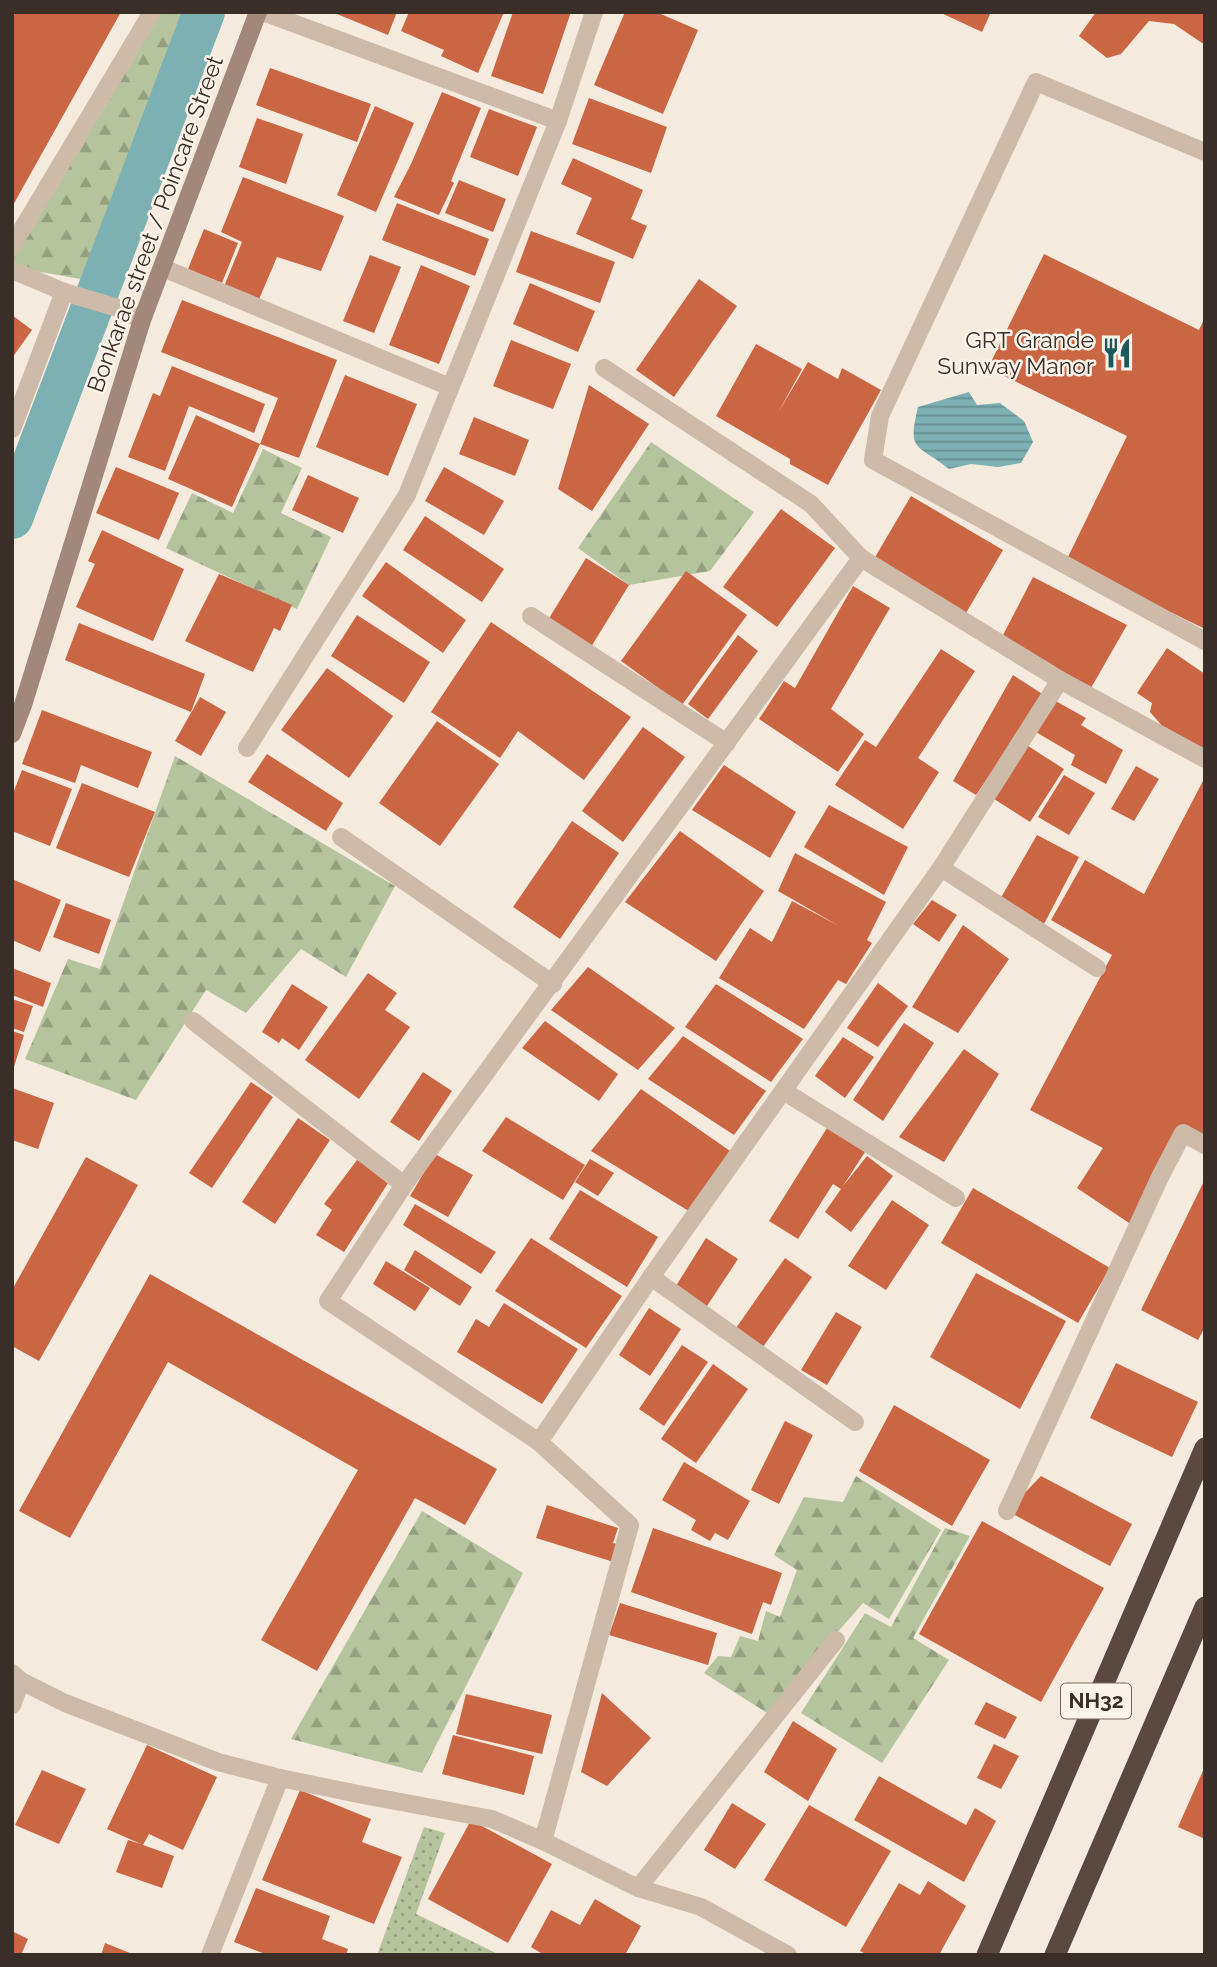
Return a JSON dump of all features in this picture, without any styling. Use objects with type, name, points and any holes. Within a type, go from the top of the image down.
[{"type":"highway","name":"NH32","points":[[987,1955],[1205,1448]]},
{"type":"highway","name":"NH32","points":[[1055,1955],[1205,1607]]},
{"type":"street","points":[[12,246],[152,12]]},
{"type":"street","points":[[260,12],[558,121]]},
{"type":"street","name":"Bonkarae street / Poincare Street","points":[[12,734],[142,320],[260,12]]},
{"type":"street","points":[[247,748],[407,495],[558,121],[594,12]]},
{"type":"street","points":[[1205,152],[1036,82],[880,416],[873,460],[1205,641]]},
{"type":"street","points":[[163,268],[450,387]]},
{"type":"street","points":[[12,270],[85,300],[118,308],[142,320]]},
{"type":"street","points":[[12,429],[64,292]]},
{"type":"street","points":[[604,368],[811,504],[861,558],[1060,680],[1205,759]]},
{"type":"street","points":[[543,1841],[629,1524],[539,1442],[328,1301],[404,1185],[861,558]]},
{"type":"street","points":[[531,615],[727,743]]},
{"type":"street","points":[[539,1442],[651,1277],[785,1092],[941,868],[1060,680]]},
{"type":"street","points":[[341,837],[553,984]]},
{"type":"street","points":[[941,868],[1097,968]]},
{"type":"street","points":[[192,1021],[404,1185]]},
{"type":"street","points":[[785,1092],[956,1198]]},
{"type":"street","points":[[1007,1511],[1177,1144],[1183,1133],[1205,1145]]},
{"type":"street","points":[[651,1277],[856,1422]]},
{"type":"street","points":[[638,1888],[836,1640]]},
{"type":"street","points":[[12,1705],[17,1677],[65,1703],[218,1762],[280,1778],[492,1819],[638,1888],[701,1907],[788,1955]]},
{"type":"street","points":[[210,1955],[280,1778]]},
{"type":"green space","points":[[152,12],[192,12],[92,281],[12,267],[12,246]]},
{"type":"green space","points":[[651,442],[754,512],[710,571],[629,585],[578,548]]},
{"type":"green space","points":[[263,449],[302,468],[281,513],[331,537],[297,609],[166,548],[192,493],[233,513]]},
{"type":"green space","points":[[175,756],[395,886],[346,977],[301,949],[246,1013],[206,990],[136,1100],[25,1059],[68,959],[100,969]]},
{"type":"green space","points":[[856,1476],[941,1530],[889,1619],[863,1603],[767,1713],[704,1673],[718,1656],[731,1657],[740,1636],[758,1641],[766,1611],[780,1617],[797,1570],[774,1555],[804,1497],[843,1502]]},
{"type":"green space","points":[[422,1511],[523,1573],[422,1773],[291,1739]]},
{"type":"green space","points":[[945,1528],[970,1536],[913,1638],[949,1660],[882,1763],[801,1713],[865,1613],[891,1627]]},
{"type":"green space","points":[[424,1827],[445,1833],[416,1914],[500,1955],[377,1955]]},
{"type":"water","points":[[969,392],[977,405],[1000,403],[1024,421],[1033,442],[1021,463],[998,467],[971,464],[949,469],[917,446],[914,432],[918,407]]},
{"type":"building","points":[[12,12],[121,12],[12,207]]},
{"type":"building","points":[[332,12],[397,12],[388,35]]},
{"type":"building","points":[[409,12],[504,12],[478,73],[441,56],[444,50],[401,31]]},
{"type":"building","points":[[513,12],[571,12],[543,94],[491,76]]},
{"type":"building","points":[[625,12],[656,12],[698,30],[663,114],[594,85]]},
{"type":"building","points":[[939,12],[991,12],[982,32]]},
{"type":"building","points":[[1096,12],[1205,12],[1205,45],[1174,24],[1149,21],[1121,54],[1107,58],[1079,36]]},
{"type":"building","points":[[270,68],[371,104],[357,142],[256,105]]},
{"type":"building","points":[[442,92],[481,108],[451,181],[454,183],[439,215],[394,197]]},
{"type":"building","points":[[589,98],[667,127],[651,173],[572,144]]},
{"type":"building","points":[[375,106],[414,123],[376,212],[337,195]]},
{"type":"building","points":[[489,109],[537,127],[518,176],[470,157]]},
{"type":"building","points":[[257,118],[303,134],[286,184],[239,167]]},
{"type":"building","points":[[573,158],[643,190],[631,219],[647,226],[633,259],[576,234],[592,198],[561,184]]},
{"type":"building","points":[[243,177],[344,216],[321,271],[277,257],[257,304],[223,289],[242,242],[221,232]]},
{"type":"building","points":[[459,180],[506,199],[493,232],[445,213]]},
{"type":"building","points":[[397,203],[489,239],[475,276],[382,240]]},
{"type":"building","points":[[204,229],[238,243],[222,283],[188,269]]},
{"type":"building","points":[[531,231],[615,262],[600,303],[516,272]]},
{"type":"building","points":[[1044,254],[1199,330],[1205,317],[1205,629],[1066,561],[1127,436],[988,368]]},
{"type":"building","points":[[370,255],[401,267],[374,333],[343,321]]},
{"type":"building","points":[[421,265],[470,286],[439,364],[389,345]]},
{"type":"building","points":[[699,279],[737,306],[674,397],[636,370]]},
{"type":"building","points":[[530,283],[595,311],[578,352],[513,324]]},
{"type":"building","points":[[182,300],[337,360],[299,458],[260,444],[278,398],[161,352]]},
{"type":"building","points":[[12,315],[32,330],[12,358]]},
{"type":"building","points":[[511,340],[571,364],[553,409],[493,386]]},
{"type":"building","points":[[756,344],[802,369],[778,413],[808,362],[838,379],[842,368],[881,390],[828,485],[790,464],[790,459],[716,416]]},
{"type":"building","points":[[172,366],[265,404],[254,433],[189,406],[165,471],[128,457],[153,393],[160,396]]},
{"type":"building","points":[[345,375],[417,404],[388,476],[316,447]]},
{"type":"building","points":[[589,385],[649,424],[592,511],[558,489]]},
{"type":"building","points":[[196,415],[260,444],[232,507],[168,479]]},
{"type":"building","points":[[474,417],[529,440],[515,476],[459,454]]},
{"type":"building","points":[[116,467],[179,493],[159,540],[96,513]]},
{"type":"building","points":[[444,467],[504,501],[484,535],[425,501]]},
{"type":"building","points":[[308,475],[359,498],[343,533],[292,510]]},
{"type":"building","points":[[911,496],[1003,550],[966,613],[874,559]]},
{"type":"building","points":[[781,509],[835,548],[777,627],[723,587]]},
{"type":"building","points":[[425,516],[504,569],[482,602],[403,550]]},
{"type":"building","points":[[102,530],[184,569],[153,641],[76,607],[95,564],[88,561]]},
{"type":"building","points":[[586,558],[629,585],[591,647],[548,620]]},
{"type":"building","points":[[386,562],[466,620],[443,653],[362,596]]},
{"type":"building","points":[[686,571],[747,615],[682,705],[621,661]]},
{"type":"building","points":[[219,574],[292,605],[280,631],[274,628],[253,672],[185,641]]},
{"type":"building","points":[[1033,577],[1127,625],[1091,688],[1001,639]]},
{"type":"building","points":[[853,586],[890,608],[831,709],[864,734],[838,772],[759,719],[784,681],[795,688]]},
{"type":"building","points":[[357,615],[430,662],[404,703],[331,656]]},
{"type":"building","points":[[491,622],[631,717],[584,780],[518,731],[500,758],[431,712]]},
{"type":"building","points":[[79,623],[205,674],[191,712],[65,660]]},
{"type":"building","points":[[738,635],[758,651],[708,719],[688,704]]},
{"type":"building","points":[[1167,648],[1205,674],[1205,752],[1164,728],[1150,712],[1152,703],[1137,693]]},
{"type":"building","points":[[941,649],[975,671],[918,758],[939,772],[903,829],[835,785],[865,740],[876,747]]},
{"type":"building","points":[[327,668],[393,716],[349,778],[281,730]]},
{"type":"building","points":[[1013,675],[1044,695],[976,795],[953,781]]},
{"type":"building","points":[[200,697],[226,712],[201,756],[175,741]]},
{"type":"building","points":[[1052,699],[1086,718],[1081,725],[1123,750],[1106,784],[1071,765],[1075,755],[1034,731]]},
{"type":"building","points":[[42,710],[152,752],[138,788],[81,765],[75,783],[22,764]]},
{"type":"building","points":[[437,721],[499,764],[440,846],[379,803]]},
{"type":"building","points":[[643,727],[685,757],[623,842],[582,811]]},
{"type":"building","points":[[1025,744],[1064,769],[1030,822],[991,797]]},
{"type":"building","points":[[267,754],[343,803],[326,831],[248,782]]},
{"type":"building","points":[[724,765],[796,812],[770,858],[692,810]]},
{"type":"building","points":[[1136,766],[1159,779],[1134,821],[1111,809]]},
{"type":"building","points":[[22,770],[72,789],[50,846],[12,831],[12,796]]},
{"type":"building","points":[[1064,775],[1095,793],[1069,835],[1038,817]]},
{"type":"building","points":[[1205,777],[1205,1145],[1183,1133],[1132,1225],[1077,1188],[1103,1148],[1030,1110],[1112,955],[1051,920],[1085,860],[1144,894]]},
{"type":"building","points":[[82,783],[155,812],[129,877],[56,848]]},
{"type":"building","points":[[829,805],[908,847],[884,895],[804,847]]},
{"type":"building","points":[[572,821],[619,853],[560,939],[513,907]]},
{"type":"building","points":[[680,831],[764,891],[716,961],[625,902]]},
{"type":"building","points":[[1037,835],[1079,857],[1044,924],[999,901]]},
{"type":"building","points":[[795,853],[886,902],[867,940],[872,943],[846,984],[838,980],[804,1029],[719,978],[750,928],[772,942],[792,901],[839,926],[778,891]]},
{"type":"building","points":[[12,879],[61,900],[40,952],[12,940]]},
{"type":"building","points":[[932,900],[957,915],[939,942],[913,924]]},
{"type":"building","points":[[66,903],[111,920],[99,954],[53,937]]},
{"type":"building","points":[[963,925],[1009,959],[958,1033],[912,1007]]},
{"type":"building","points":[[588,967],[675,1028],[638,1070],[551,1010]]},
{"type":"building","points":[[12,968],[51,983],[43,1007],[12,995]]},
{"type":"building","points":[[368,973],[397,993],[385,1010],[410,1027],[359,1099],[305,1060]]},
{"type":"building","points":[[878,983],[908,1006],[878,1047],[847,1028]]},
{"type":"building","points":[[292,984],[328,1007],[299,1050],[282,1038],[279,1043],[262,1032]]},
{"type":"building","points":[[716,984],[803,1039],[771,1082],[685,1027]]},
{"type":"building","points":[[12,999],[33,1006],[24,1032],[12,1028]]},
{"type":"building","points":[[545,1021],[618,1074],[599,1101],[522,1048]]},
{"type":"building","points":[[904,1023],[934,1043],[883,1121],[853,1100]]},
{"type":"building","points":[[12,1031],[24,1035],[13,1070],[12,1070]]},
{"type":"building","points":[[683,1036],[766,1091],[734,1135],[648,1079]]},
{"type":"building","points":[[843,1037],[874,1057],[845,1098],[815,1076]]},
{"type":"building","points":[[964,1049],[999,1074],[944,1162],[899,1137]]},
{"type":"building","points":[[423,1072],[452,1091],[419,1141],[390,1122]]},
{"type":"building","points":[[251,1082],[273,1097],[212,1188],[189,1173]]},
{"type":"building","points":[[12,1088],[54,1103],[38,1149],[12,1140]]},
{"type":"building","points":[[641,1089],[733,1153],[692,1213],[591,1151]]},
{"type":"building","points":[[506,1117],[585,1165],[563,1200],[482,1151]]},
{"type":"building","points":[[298,1118],[330,1140],[275,1224],[242,1202]]},
{"type":"building","points":[[827,1128],[865,1152],[843,1186],[867,1156],[893,1176],[851,1232],[825,1212],[841,1189],[833,1184],[798,1239],[769,1221]]},
{"type":"building","points":[[435,1154],[473,1175],[448,1217],[410,1196]]},
{"type":"building","points":[[86,1157],[138,1185],[39,1361],[12,1346],[12,1290]]},
{"type":"building","points":[[590,1159],[614,1173],[598,1196],[575,1182]]},
{"type":"building","points":[[357,1160],[390,1180],[344,1252],[316,1235],[332,1210],[324,1204]]},
{"type":"building","points":[[1205,1179],[1205,1327],[1198,1340],[1141,1310]]},
{"type":"building","points":[[973,1188],[1110,1268],[1078,1323],[941,1243]]},
{"type":"building","points":[[580,1190],[658,1237],[627,1287],[549,1239]]},
{"type":"building","points":[[892,1200],[929,1225],[886,1290],[848,1266]]},
{"type":"building","points":[[415,1204],[496,1252],[481,1274],[403,1225]]},
{"type":"building","points":[[531,1238],[622,1296],[586,1348],[495,1291]]},
{"type":"building","points":[[706,1238],[738,1259],[705,1309],[674,1289]]},
{"type":"building","points":[[415,1250],[472,1287],[460,1306],[404,1270]]},
{"type":"building","points":[[785,1258],[812,1277],[763,1347],[736,1328]]},
{"type":"building","points":[[386,1261],[430,1288],[415,1311],[373,1284]]},
{"type":"building","points":[[976,1273],[1066,1321],[1020,1409],[930,1357]]},
{"type":"building","points":[[150,1274],[497,1469],[465,1525],[415,1498],[317,1671],[261,1640],[358,1470],[168,1362],[70,1538],[19,1511]]},
{"type":"building","points":[[504,1303],[578,1349],[542,1404],[457,1352],[476,1319],[489,1327]]},
{"type":"building","points":[[649,1308],[681,1329],[650,1376],[619,1355]]},
{"type":"building","points":[[836,1312],[862,1327],[827,1385],[801,1370]]},
{"type":"building","points":[[682,1345],[708,1362],[664,1426],[639,1409]]},
{"type":"building","points":[[1116,1363],[1198,1402],[1172,1457],[1090,1418]]},
{"type":"building","points":[[713,1364],[748,1389],[696,1463],[661,1439]]},
{"type":"building","points":[[894,1405],[990,1460],[952,1526],[859,1471]]},
{"type":"building","points":[[785,1421],[813,1435],[779,1504],[751,1490]]},
{"type":"building","points":[[684,1462],[750,1501],[728,1540],[715,1533],[710,1541],[691,1530],[696,1520],[662,1500]]},
{"type":"building","points":[[1041,1476],[1132,1524],[1110,1566],[1007,1511]]},
{"type":"building","points":[[547,1505],[618,1528],[613,1543],[621,1545],[617,1563],[536,1538]]},
{"type":"building","points":[[982,1521],[1104,1588],[1041,1702],[919,1634]]},
{"type":"building","points":[[653,1528],[782,1573],[771,1605],[763,1602],[752,1634],[631,1592]]},
{"type":"building","points":[[620,1603],[717,1633],[708,1665],[609,1635]]},
{"type":"building","points":[[602,1693],[651,1738],[607,1786],[581,1772]]},
{"type":"building","points":[[466,1694],[552,1715],[542,1754],[456,1734]]},
{"type":"building","points":[[986,1702],[1017,1717],[1005,1739],[974,1724]]},
{"type":"building","points":[[793,1721],[837,1749],[808,1801],[764,1772]]},
{"type":"building","points":[[453,1735],[534,1756],[524,1795],[442,1774]]},
{"type":"building","points":[[994,1744],[1019,1756],[1001,1789],[977,1778]]},
{"type":"building","points":[[147,1745],[217,1777],[183,1850],[149,1834],[143,1845],[174,1856],[162,1888],[116,1872],[128,1840],[141,1844],[107,1829]]},
{"type":"building","points":[[1205,1766],[1205,1839],[1178,1827]]},
{"type":"building","points":[[42,1770],[86,1789],[59,1844],[15,1825]]},
{"type":"building","points":[[879,1776],[966,1825],[975,1808],[996,1821],[964,1882],[854,1820]]},
{"type":"building","points":[[300,1790],[371,1819],[362,1842],[402,1857],[374,1924],[262,1880]]},
{"type":"building","points":[[732,1803],[766,1824],[735,1869],[704,1850]]},
{"type":"building","points":[[809,1805],[891,1851],[846,1927],[764,1880]]},
{"type":"building","points":[[471,1820],[552,1864],[508,1943],[428,1899]]},
{"type":"building","points":[[928,1881],[966,1906],[939,1955],[868,1955],[860,1951],[899,1883],[920,1895]]},
{"type":"building","points":[[256,1888],[330,1916],[322,1939],[348,1949],[346,1955],[268,1955],[234,1942]]},
{"type":"building","points":[[595,1899],[641,1926],[625,1955],[544,1955],[531,1947],[551,1910],[580,1925]]},
{"type":"building","points":[[12,1931],[28,1939],[21,1955],[12,1955]]},
{"type":"building","points":[[105,1943],[135,1955],[101,1955]]},
{"type":"waterway","points":[[12,518],[204,12]]},
{"type":"place","name":"GRT Grande Sunway Manor","points":[[1117,353]]}]
